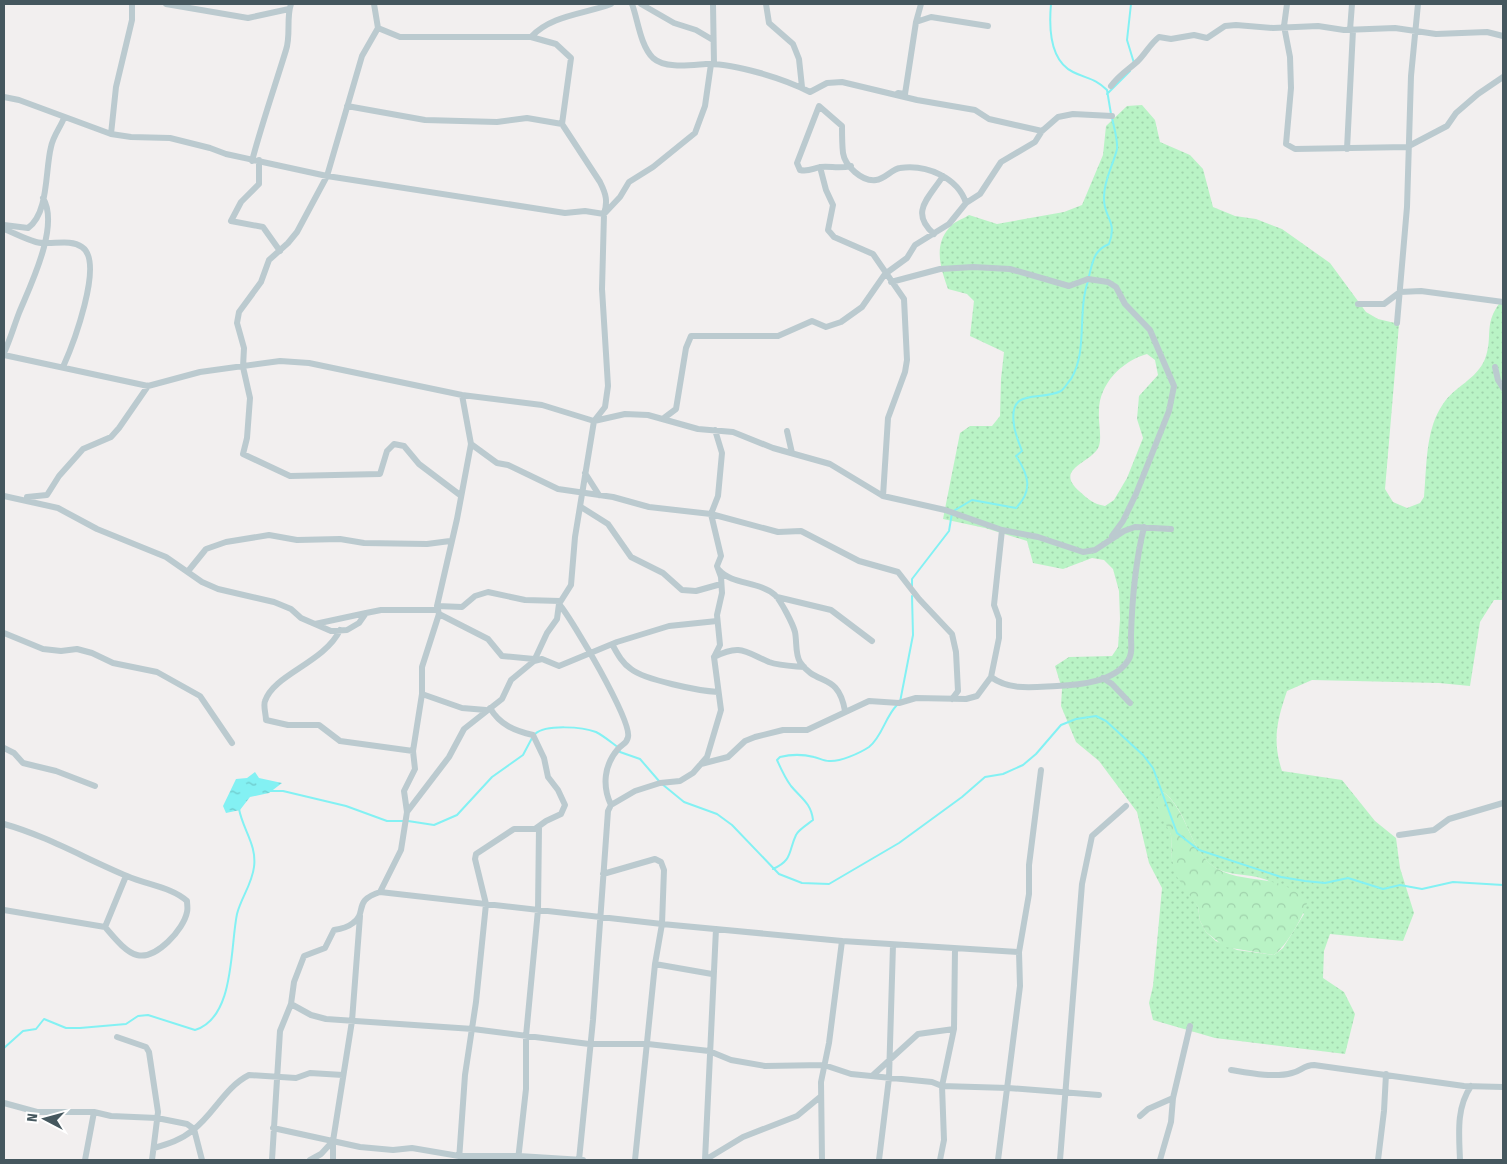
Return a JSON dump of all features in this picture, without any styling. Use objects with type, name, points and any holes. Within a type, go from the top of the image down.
[{"type":"street","points":[[166,4],[248,18],[290,7],[287,48],[279,80],[259,131],[256,160],[259,184],[241,202],[232,221],[263,227],[280,251]]},
{"type":"street","points":[[374,4],[378,28],[362,56],[327,176],[297,232],[269,260],[261,282],[240,312],[238,323],[244,348],[244,368],[250,398],[247,438],[242,454],[290,476],[380,474],[387,451],[394,444],[404,446],[419,464],[460,495]]},
{"type":"street","points":[[531,36],[539,28],[578,13],[611,4]]},
{"type":"street","points":[[632,4],[638,26],[653,58],[664,63],[682,65],[713,64],[744,68],[810,92],[827,83],[842,82],[916,100],[975,110],[989,119],[1042,130]]},
{"type":"street","points":[[641,4],[674,24],[696,30],[713,40]]},
{"type":"street","points":[[604,214],[620,197],[629,182],[653,167],[695,133],[705,106],[713,64],[713,4]]},
{"type":"street","points":[[766,4],[769,23],[793,44],[799,59],[802,88]]},
{"type":"street","points":[[827,83],[905,94],[916,22],[921,4]]},
{"type":"street","points":[[1287,4],[1284,26],[1290,57],[1290,118],[1286,144],[1295,150],[1407,147],[1447,126],[1456,113],[1478,94],[1503,77]]},
{"type":"street","points":[[1347,149],[1352,4]]},
{"type":"street","points":[[1397,324],[1406,207],[1411,76],[1417,30],[1418,4]]},
{"type":"street","points":[[110,134],[116,87],[135,5]]},
{"type":"street","points":[[916,22],[931,17],[988,26]]},
{"type":"street","points":[[1111,86],[1123,72],[1138,61],[1151,43],[1159,37],[1171,39],[1194,35],[1207,38],[1225,26],[1318,26],[1352,30],[1395,28],[1436,34],[1487,32],[1503,36]]},
{"type":"street","points":[[378,28],[400,37],[531,36],[556,44],[571,58],[562,124],[605,192],[608,203],[604,214],[602,289],[608,386],[605,407],[594,421],[582,492],[571,585],[559,602],[557,619],[547,633],[534,660],[515,675],[502,700],[464,729],[449,757],[407,812]]},
{"type":"street","points":[[4,97],[19,100],[110,134],[131,137],[170,138],[327,176],[565,213],[585,211],[604,214]]},
{"type":"street","points":[[347,106],[425,120],[497,122],[526,118],[562,124]]},
{"type":"street","points":[[851,166],[838,169],[820,167],[806,172],[800,170],[797,163],[819,106],[842,126],[843,155],[864,179],[877,180],[899,168],[926,169],[943,176],[963,192],[966,203]]},
{"type":"street","points":[[664,418],[676,409],[686,348],[691,336],[778,336],[812,321],[826,327],[841,322],[862,307],[885,274],[907,258],[915,245],[949,224],[966,203],[980,194],[1001,162],[1034,142],[1042,130],[1058,117],[1073,114],[1112,116]]},
{"type":"street","points":[[4,225],[28,228],[36,222],[48,179],[51,147],[56,132],[64,118]]},
{"type":"street","points":[[820,167],[826,190],[833,205],[828,230],[834,237],[873,254],[904,299],[907,360],[905,372],[888,418],[883,496]]},
{"type":"street","points":[[934,234],[924,226],[923,205],[943,176]]},
{"type":"street","points":[[43,198],[48,210],[44,243],[37,273],[4,354],[42,365],[63,367],[148,386],[188,374],[244,368],[280,361],[309,363],[462,395],[542,405],[594,421],[625,414],[664,418],[682,425],[733,432],[830,464],[883,496],[945,510],[1002,530],[1038,537],[1083,552],[1095,550],[1124,531],[1144,527],[1171,529]]},
{"type":"street","points":[[4,229],[44,243],[73,243],[83,247],[89,257],[88,291],[72,346],[63,367]]},
{"type":"street","points":[[891,282],[940,269],[973,267],[1010,269],[1069,286],[1088,279],[1108,282],[1116,287],[1125,304],[1150,330],[1174,386],[1170,410],[1136,494],[1123,522],[1109,540]]},
{"type":"street","points":[[1358,304],[1384,304],[1400,292],[1421,291],[1503,302]]},
{"type":"street","points":[[1495,367],[1498,380],[1503,388]]},
{"type":"street","points":[[18,498],[47,495],[59,476],[83,449],[104,441],[119,428],[148,386]]},
{"type":"street","points":[[380,892],[401,850],[407,812],[404,790],[415,770],[413,751],[422,694],[422,666],[438,610],[450,541],[457,519],[471,444],[462,395]]},
{"type":"street","points":[[579,1160],[608,811],[611,805],[635,791],[680,780],[693,773],[707,756],[721,715],[714,657],[720,645],[717,621],[722,593],[717,566],[721,556],[711,514],[718,496],[722,453],[715,430]]},
{"type":"street","points":[[787,431],[792,453]]},
{"type":"street","points":[[471,444],[497,463],[508,465],[547,485],[658,508],[711,514],[778,532],[802,531],[859,561],[898,572],[919,600],[952,634],[956,652],[958,691],[952,699]]},
{"type":"street","points":[[585,473],[599,495]]},
{"type":"street","points":[[4,496],[58,508],[97,529],[147,548],[188,570],[202,582],[218,589],[274,602],[291,608],[301,618],[331,631],[347,630],[359,623],[366,613]]},
{"type":"street","points":[[581,507],[608,524],[631,557],[663,573],[682,590],[696,591],[721,584]]},
{"type":"street","points":[[991,677],[1004,685],[1020,688],[1077,684],[1103,678],[1125,665],[1130,656],[1132,585],[1135,563],[1144,527]]},
{"type":"street","points":[[698,765],[728,757],[745,741],[755,737],[784,730],[807,730],[869,701],[893,703],[916,698],[966,699],[977,696],[991,677],[999,638],[999,619],[995,610],[994,599],[1002,530]]},
{"type":"street","points":[[188,570],[206,549],[226,542],[262,536],[297,540],[340,539],[364,543],[427,544],[450,541]]},
{"type":"street","points":[[717,566],[725,575],[760,585],[777,597],[831,610],[872,641]]},
{"type":"street","points":[[315,624],[381,610],[438,610],[462,607],[475,596],[488,592],[525,600],[559,602]]},
{"type":"street","points":[[777,597],[793,625],[797,653],[804,667]]},
{"type":"street","points":[[559,602],[620,709],[629,736],[626,744],[619,748],[606,772],[605,793],[611,805]]},
{"type":"street","points":[[438,610],[488,639],[502,656],[534,660],[542,659],[559,666],[589,652],[669,626],[717,621]]},
{"type":"street","points":[[340,630],[334,642],[326,650],[271,690],[264,702],[266,720],[288,725],[319,724],[340,740],[413,751]]},
{"type":"street","points":[[4,633],[43,649],[61,651],[77,649],[92,653],[113,664],[159,672],[200,696],[232,743]]},
{"type":"street","points":[[612,644],[624,663],[638,674],[700,691],[718,692]]},
{"type":"street","points":[[714,657],[727,650],[738,649],[769,662],[804,667],[838,688],[842,694],[845,711]]},
{"type":"street","points":[[1103,678],[1112,684],[1130,703]]},
{"type":"street","points":[[422,694],[462,708],[488,709],[498,720],[517,731],[534,735],[544,758],[548,777],[564,800],[565,805],[561,814],[546,820],[539,828],[530,830],[514,829],[476,854],[475,859],[486,904],[473,1029],[465,1075],[459,1158]]},
{"type":"street","points":[[4,748],[14,753],[23,763],[56,771],[95,786]]},
{"type":"street","points":[[998,1160],[1020,986],[1019,952],[1029,894],[1029,865],[1041,770]]},
{"type":"street","points":[[1399,835],[1434,830],[1449,819],[1503,803]]},
{"type":"street","points":[[1060,1160],[1080,906],[1090,845],[1092,836],[1126,806]]},
{"type":"street","points":[[4,824],[28,830],[148,885],[179,893],[187,901],[187,914],[174,937],[152,954],[137,955],[116,939],[105,927],[4,910]]},
{"type":"street","points":[[518,1158],[526,1089],[526,1036],[538,910],[539,828]]},
{"type":"street","points":[[604,874],[655,860],[661,862],[664,870],[662,924],[635,1160]]},
{"type":"street","points":[[105,927],[126,876]]},
{"type":"street","points":[[272,1160],[280,1031],[291,1004],[294,982],[304,956],[325,948],[334,930],[354,923],[359,917],[361,904],[368,896],[380,892],[662,924],[842,941],[1019,952]]},
{"type":"street","points":[[333,1160],[333,1141],[352,1021],[361,904]]},
{"type":"street","points":[[705,1160],[712,974],[716,929]]},
{"type":"street","points":[[822,1160],[820,1097],[842,941]]},
{"type":"street","points":[[878,1160],[889,1078],[894,945]]},
{"type":"street","points":[[940,1160],[944,1140],[942,1086],[954,1029],[955,949]]},
{"type":"street","points":[[656,964],[712,974]]},
{"type":"street","points":[[291,1004],[311,1015],[352,1021],[473,1029],[589,1044],[648,1044],[709,1051],[731,1060],[765,1066],[824,1065],[851,1074],[932,1082],[942,1086],[1008,1088],[1099,1095]]},
{"type":"street","points":[[1160,1160],[1190,1026]]},
{"type":"street","points":[[872,1076],[918,1034],[954,1029]]},
{"type":"street","points":[[117,1038],[146,1047],[149,1052],[154,1076],[157,1118],[152,1160]]},
{"type":"street","points":[[1231,1070],[1290,1074],[1306,1065],[1314,1065],[1471,1086],[1503,1087]]},
{"type":"street","points":[[154,1148],[178,1140],[194,1129],[218,1101],[249,1075],[296,1078],[310,1073],[343,1075]]},
{"type":"street","points":[[1378,1160],[1386,1074]]},
{"type":"street","points":[[1460,1160],[1459,1118],[1463,1098],[1471,1086]]},
{"type":"street","points":[[705,1160],[743,1136],[797,1116],[820,1097]]},
{"type":"street","points":[[1140,1116],[1173,1098]]},
{"type":"street","points":[[4,1103],[37,1112],[94,1112],[111,1116],[157,1118],[188,1124],[194,1129],[202,1160]]},
{"type":"street","points":[[85,1160],[94,1112]]},
{"type":"street","points":[[273,1128],[360,1147],[393,1150],[412,1148],[459,1158],[583,1160]]},
{"type":"street","points":[[310,1160],[321,1154],[333,1141]]},
{"type":"green space","points":[[1142,105],[1155,120],[1160,142],[1190,155],[1203,169],[1213,207],[1235,216],[1256,219],[1282,229],[1330,263],[1366,312],[1378,319],[1399,324],[1385,489],[1393,502],[1407,508],[1420,503],[1424,497],[1428,449],[1437,414],[1448,398],[1471,378],[1481,366],[1487,351],[1490,322],[1503,299],[1503,600],[1494,600],[1480,622],[1470,686],[1439,683],[1312,680],[1287,691],[1278,721],[1277,750],[1282,771],[1342,780],[1375,821],[1396,838],[1400,868],[1414,913],[1403,941],[1330,934],[1324,951],[1323,978],[1344,992],[1355,1014],[1345,1054],[1215,1038],[1153,1020],[1149,1003],[1153,986],[1162,888],[1149,863],[1137,812],[1099,761],[1076,742],[1061,706],[1062,689],[1055,666],[1069,657],[1112,656],[1118,647],[1119,591],[1113,569],[1104,560],[1092,558],[1063,569],[1033,563],[1027,541],[985,528],[943,519],[960,433],[970,426],[992,426],[1000,416],[1004,352],[970,336],[974,301],[967,294],[948,289],[940,258],[941,242],[944,235],[953,224],[969,215],[997,224],[1064,212],[1082,205],[1103,155],[1106,126],[1127,106]],"holes":[[[1147,354],[1155,360],[1158,375],[1139,396],[1137,419],[1143,438],[1127,478],[1114,500],[1105,506],[1097,504],[1079,491],[1072,483],[1070,477],[1072,471],[1090,457],[1099,446],[1100,401],[1108,383],[1129,362]],[[1162,791],[1177,807],[1195,845],[1208,862],[1228,873],[1267,880],[1276,886],[1304,914],[1283,948],[1274,955],[1237,950],[1216,941],[1206,932],[1200,921],[1198,907],[1172,860],[1171,835],[1167,823]]]},
{"type":"green space","points":[[1162,791],[1178,809],[1200,851],[1216,868],[1239,877],[1287,887],[1297,893],[1307,903],[1294,931],[1274,955],[1225,947],[1206,932],[1200,921],[1198,907],[1177,877],[1172,860],[1171,835],[1155,802]]},
{"type":"water","points":[[255,772],[259,778],[282,783],[269,793],[250,797],[240,810],[226,813],[223,806],[236,779],[247,778]]},
{"type":"waterway","points":[[1051,4],[1052,42],[1059,59],[1065,67],[1095,81],[1107,90],[1111,114]]},
{"type":"waterway","points":[[1131,4],[1127,40],[1134,63]]},
{"type":"waterway","points":[[1107,94],[1130,71]]},
{"type":"waterway","points":[[1089,276],[1097,253],[1109,244],[1111,236],[1111,224],[1104,204],[1104,190],[1117,149],[1112,118]]},
{"type":"waterway","points":[[955,510],[972,500],[1016,508],[1021,502],[1027,489],[1027,483],[1024,470],[1016,456],[1022,451],[1015,432],[1013,413],[1016,405],[1021,400],[1061,391],[1071,379],[1079,356],[1083,306],[1088,281]]},
{"type":"waterway","points":[[912,586],[912,579],[949,531],[952,513]]},
{"type":"waterway","points":[[900,702],[913,635],[912,596]]},
{"type":"waterway","points":[[773,869],[787,859],[797,833],[813,820],[808,805],[789,783],[777,760],[780,757],[797,755],[834,761],[855,754],[873,743],[897,705]]},
{"type":"waterway","points":[[662,784],[684,802],[717,814],[732,825],[779,874],[802,883],[829,884],[899,843],[962,797],[985,777],[1003,774],[1023,765],[1036,754],[1061,725],[1076,719],[1096,716],[1106,721],[1143,755],[1153,768],[1177,833],[1199,850],[1281,877],[1305,881],[1325,883],[1348,878],[1383,889],[1400,885],[1422,889],[1453,882],[1503,885]]},
{"type":"waterway","points":[[535,734],[540,731],[556,728],[574,728],[596,732],[619,748],[620,752],[640,759],[659,781]]},
{"type":"waterway","points":[[408,821],[434,825],[457,815],[492,777],[523,755],[532,738]]},
{"type":"waterway","points":[[270,791],[283,791],[346,806],[387,821],[403,821]]},
{"type":"waterway","points":[[4,1048],[23,1031],[36,1029],[44,1019],[66,1028],[126,1024],[138,1016],[148,1015],[195,1030],[208,1023],[224,997],[237,914],[254,867],[252,845],[239,809]]}]
